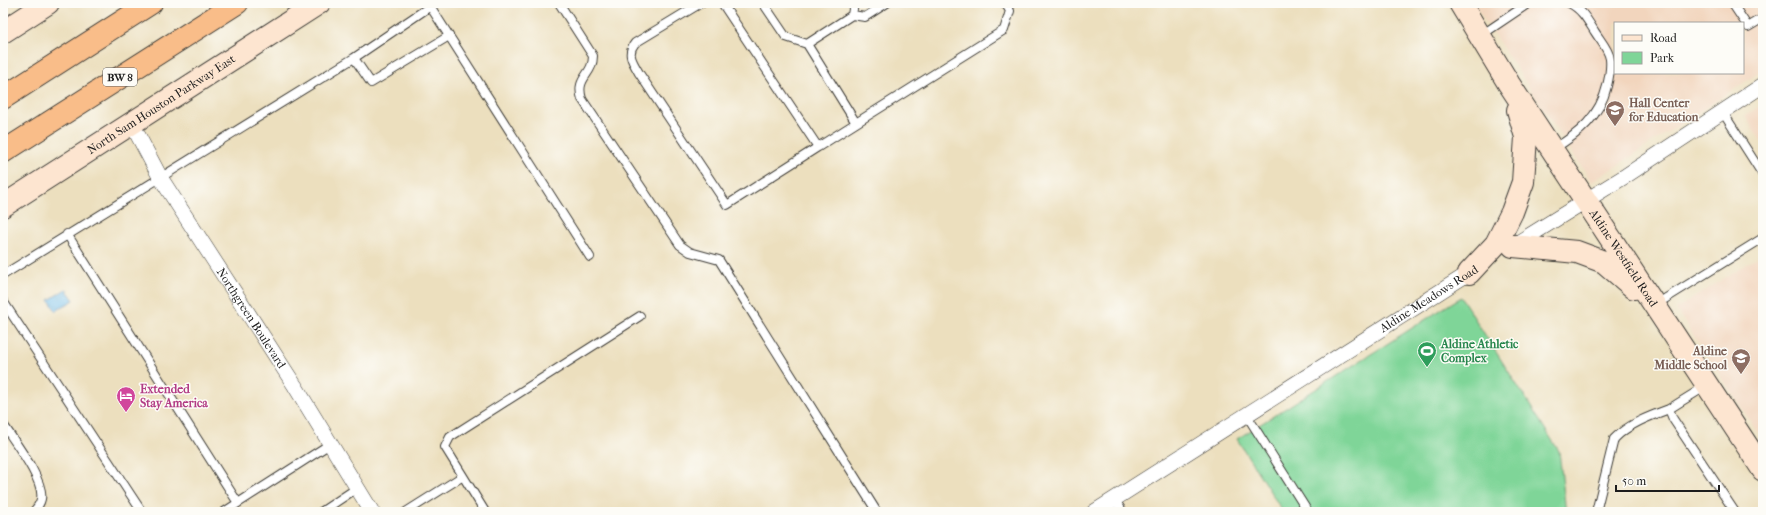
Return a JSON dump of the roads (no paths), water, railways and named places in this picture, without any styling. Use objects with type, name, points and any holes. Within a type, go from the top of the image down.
[{"type":"highway","points":[[3,98],[151,3]]},
{"type":"highway","name":"BW 8","points":[[3,152],[237,3]]},
{"type":"highway","points":[[3,168],[192,32]]},
{"type":"main road","name":"North Sam Houston Parkway East","points":[[3,206],[319,3]]},
{"type":"main road","name":"Aldine Westfield Road","points":[[1460,4],[1509,84],[1763,470]]},
{"type":"main road","points":[[3,32],[34,7]]},
{"type":"main road","points":[[1469,273],[1496,244],[1512,212],[1522,182],[1526,137],[1509,84]]},
{"type":"main road","points":[[1513,246],[1577,252],[1604,262],[1654,306]]},
{"type":"street","name":"Aldine Meadows Road","points":[[1094,512],[1469,273],[1586,201],[1763,85]]},
{"type":"street","name":"Northgreen Boulevard","points":[[132,124],[160,177],[372,512]]},
{"type":"lane","points":[[559,3],[592,56],[593,64],[580,83],[582,100],[680,245],[690,252],[719,260],[877,512]]},
{"type":"lane","points":[[701,3],[635,43],[630,49],[630,57],[639,73],[727,205],[1004,30],[1010,11],[1005,3]]},
{"type":"lane","points":[[722,3],[818,147]]},
{"type":"lane","points":[[763,3],[786,37],[807,44],[856,123]]},
{"type":"lane","points":[[852,15],[854,3]]},
{"type":"lane","points":[[807,44],[852,15],[865,17],[887,3]]},
{"type":"lane","points":[[1483,41],[1529,3]]},
{"type":"lane","points":[[1552,149],[1583,129],[1595,114],[1604,98],[1609,78],[1610,58],[1604,46],[1583,13],[1577,7],[1569,3]]},
{"type":"lane","points":[[1732,3],[1748,27],[1763,18]]},
{"type":"lane","points":[[3,275],[67,234],[354,58],[432,5],[449,36],[590,257]]},
{"type":"lane","points":[[354,58],[371,83],[449,36]]},
{"type":"lane","points":[[1722,111],[1763,175]]},
{"type":"lane","points":[[67,234],[238,503]]},
{"type":"lane","points":[[1654,306],[1763,238]]},
{"type":"lane","points":[[3,301],[142,512]]},
{"type":"lane","points":[[484,510],[445,447],[450,437],[640,316]]},
{"type":"lane","points":[[1596,512],[1614,439],[1619,434],[1645,418],[1669,409],[1707,386]]},
{"type":"lane","points":[[1669,409],[1673,419],[1735,512]]},
{"type":"lane","points":[[1246,414],[1308,512]]},
{"type":"lane","points":[[3,424],[34,472],[41,498],[33,512]]},
{"type":"lane","points":[[224,512],[330,444]]},
{"type":"lane","points":[[406,512],[463,476]]},
{"type":"lane","points":[[321,512],[357,488]]},
{"type":"lane","points":[[1114,499],[1123,512]]},
{"type":"water","points":[[66,289],[74,300],[56,311],[49,300]]},
{"type":"place","name":"Hall Center for Education","points":[[1615,127]]},
{"type":"place","name":"Aldine Athletic Complex","points":[[1427,368]]},
{"type":"place","name":"Aldine Middle School","points":[[1741,375]]},
{"type":"place","name":"Extended Stay America","points":[[126,413]]}]
